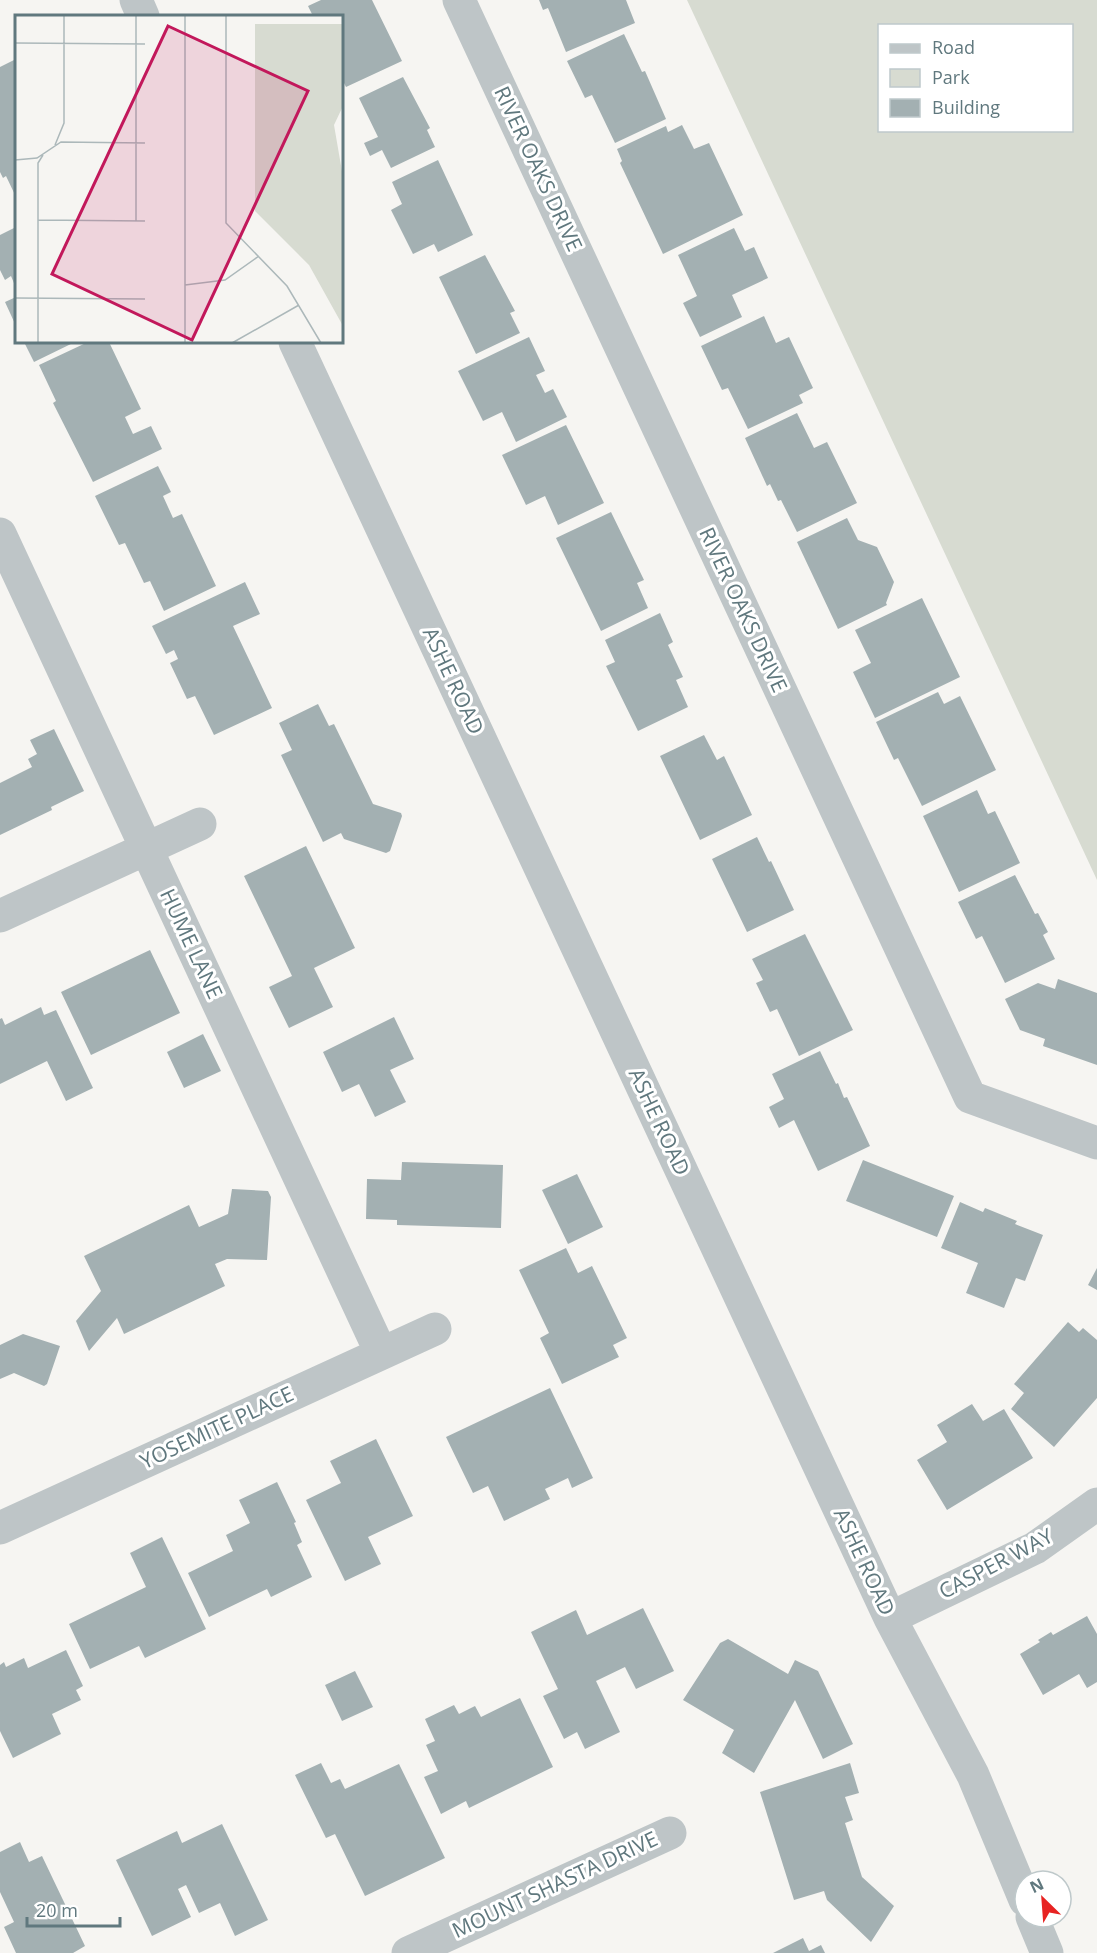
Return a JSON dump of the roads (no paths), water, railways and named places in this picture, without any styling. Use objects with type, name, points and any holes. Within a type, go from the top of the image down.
[{"type":"street","points":[[136,0],[143,15]]},
{"type":"street","name":"RIVER OAKS DRIVE","points":[[459,0],[970,1097],[1097,1143]]},
{"type":"street","name":"ASHE ROAD","points":[[296,344],[890,1618],[973,1775],[1013,1871]]},
{"type":"street","name":"HUME LANE","points":[[0,534],[381,1353]]},
{"type":"street","points":[[0,916],[200,824]]},
{"type":"street","name":"YOSEMITE PLACE","points":[[0,1528],[435,1329]]},
{"type":"street","name":"CASPER WAY","points":[[890,1618],[1035,1548],[1097,1504]]},
{"type":"street","name":"MOUNT SHASTA DRIVE","points":[[408,1953],[670,1833]]},
{"type":"street","points":[[1037,1929],[1047,1953]]}]
